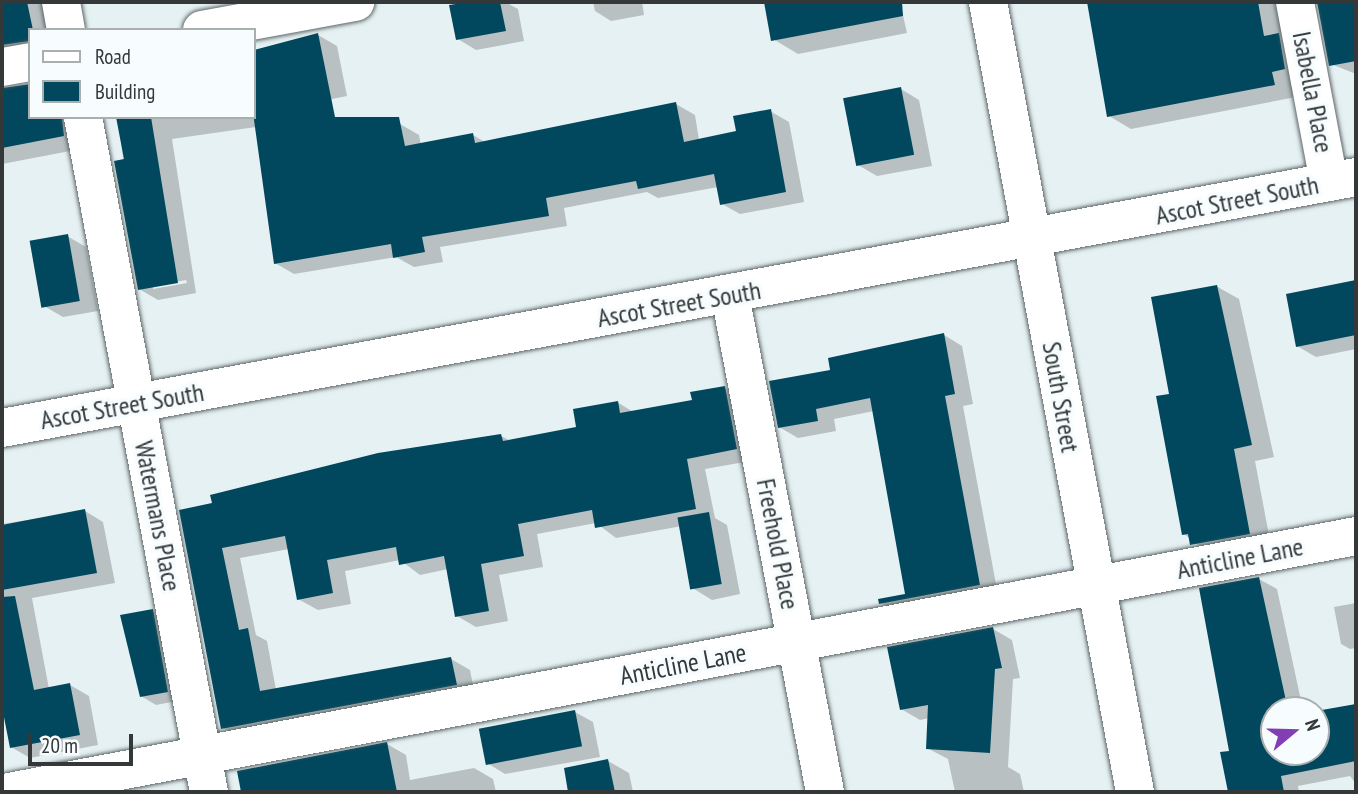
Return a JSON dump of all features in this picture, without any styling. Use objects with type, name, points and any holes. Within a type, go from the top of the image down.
[{"type":"street","points":[[61,2],[66,28]]},
{"type":"street","points":[[213,28],[355,2]]},
{"type":"street","name":"South Street","points":[[988,2],[1135,792]]},
{"type":"street","name":"Isabella Place","points":[[1296,2],[1343,180]]},
{"type":"street","points":[[2,67],[28,62]]},
{"type":"street","name":"Watermans Place","points":[[83,119],[209,792]]},
{"type":"street","name":"Ascot Street South","points":[[2,428],[1343,180]]},
{"type":"street","name":"Freehold Place","points":[[730,295],[825,792]]},
{"type":"street","name":"Anticline Lane","points":[[9,792],[1356,536]]},
{"type":"building","points":[[2,2],[27,2],[33,28],[28,28],[28,41],[2,45]]},
{"type":"building","points":[[500,2],[506,31],[456,40],[449,5]]},
{"type":"building","points":[[764,2],[902,2],[903,16],[771,41]]},
{"type":"building","points":[[1087,2],[1258,2],[1264,36],[1279,33],[1285,69],[1272,72],[1275,85],[1107,117]]},
{"type":"building","points":[[1317,2],[1356,2],[1356,61],[1329,66]]},
{"type":"building","points":[[318,33],[335,117],[399,117],[405,146],[473,133],[475,143],[676,102],[684,142],[736,131],[733,116],[771,109],[786,192],[720,205],[714,174],[638,189],[636,181],[546,198],[549,216],[422,237],[425,252],[393,258],[391,244],[274,264],[254,120],[256,49]]},
{"type":"building","points":[[28,84],[28,119],[62,119],[64,136],[2,148],[2,88]]},
{"type":"building","points":[[901,87],[914,155],[856,166],[843,98]]},
{"type":"building","points":[[116,119],[151,119],[178,283],[138,290],[114,161],[124,159]]},
{"type":"building","points":[[68,234],[80,301],[41,308],[30,241]]},
{"type":"building","points":[[1356,280],[1356,335],[1296,347],[1286,294]]},
{"type":"building","points":[[1217,285],[1252,445],[1234,449],[1250,534],[1190,545],[1188,534],[1182,535],[1156,396],[1169,394],[1151,297]]},
{"type":"building","points":[[944,333],[955,394],[945,396],[980,585],[879,604],[878,599],[905,594],[870,398],[816,409],[818,421],[778,428],[769,381],[830,370],[828,358]]},
{"type":"building","points":[[725,386],[737,449],[687,459],[696,509],[595,528],[592,510],[518,524],[524,556],[481,564],[489,611],[455,617],[444,556],[399,565],[396,547],[327,560],[333,593],[297,600],[285,536],[222,548],[239,630],[248,628],[260,691],[451,657],[457,685],[221,729],[179,510],[212,503],[210,495],[378,453],[501,434],[503,441],[576,427],[573,409],[618,401],[620,413],[692,400],[690,392]]},
{"type":"building","points":[[85,509],[97,573],[2,590],[2,525]]},
{"type":"building","points":[[709,512],[722,584],[690,589],[677,518]]},
{"type":"building","points":[[1259,577],[1285,696],[1260,696],[1260,766],[1330,766],[1330,709],[1356,704],[1356,761],[1281,776],[1284,792],[1228,792],[1220,752],[1229,751],[1199,588]]},
{"type":"building","points":[[15,596],[34,690],[70,683],[80,735],[10,748],[2,707],[2,597]]},
{"type":"building","points":[[153,609],[168,692],[140,697],[120,615]]},
{"type":"building","points":[[993,627],[1002,668],[995,669],[990,753],[926,749],[928,705],[900,710],[887,647]]},
{"type":"building","points":[[575,710],[582,746],[486,765],[479,729]]},
{"type":"building","points":[[387,742],[397,792],[241,792],[237,771]]},
{"type":"building","points":[[608,759],[615,792],[568,792],[564,768]]}]
